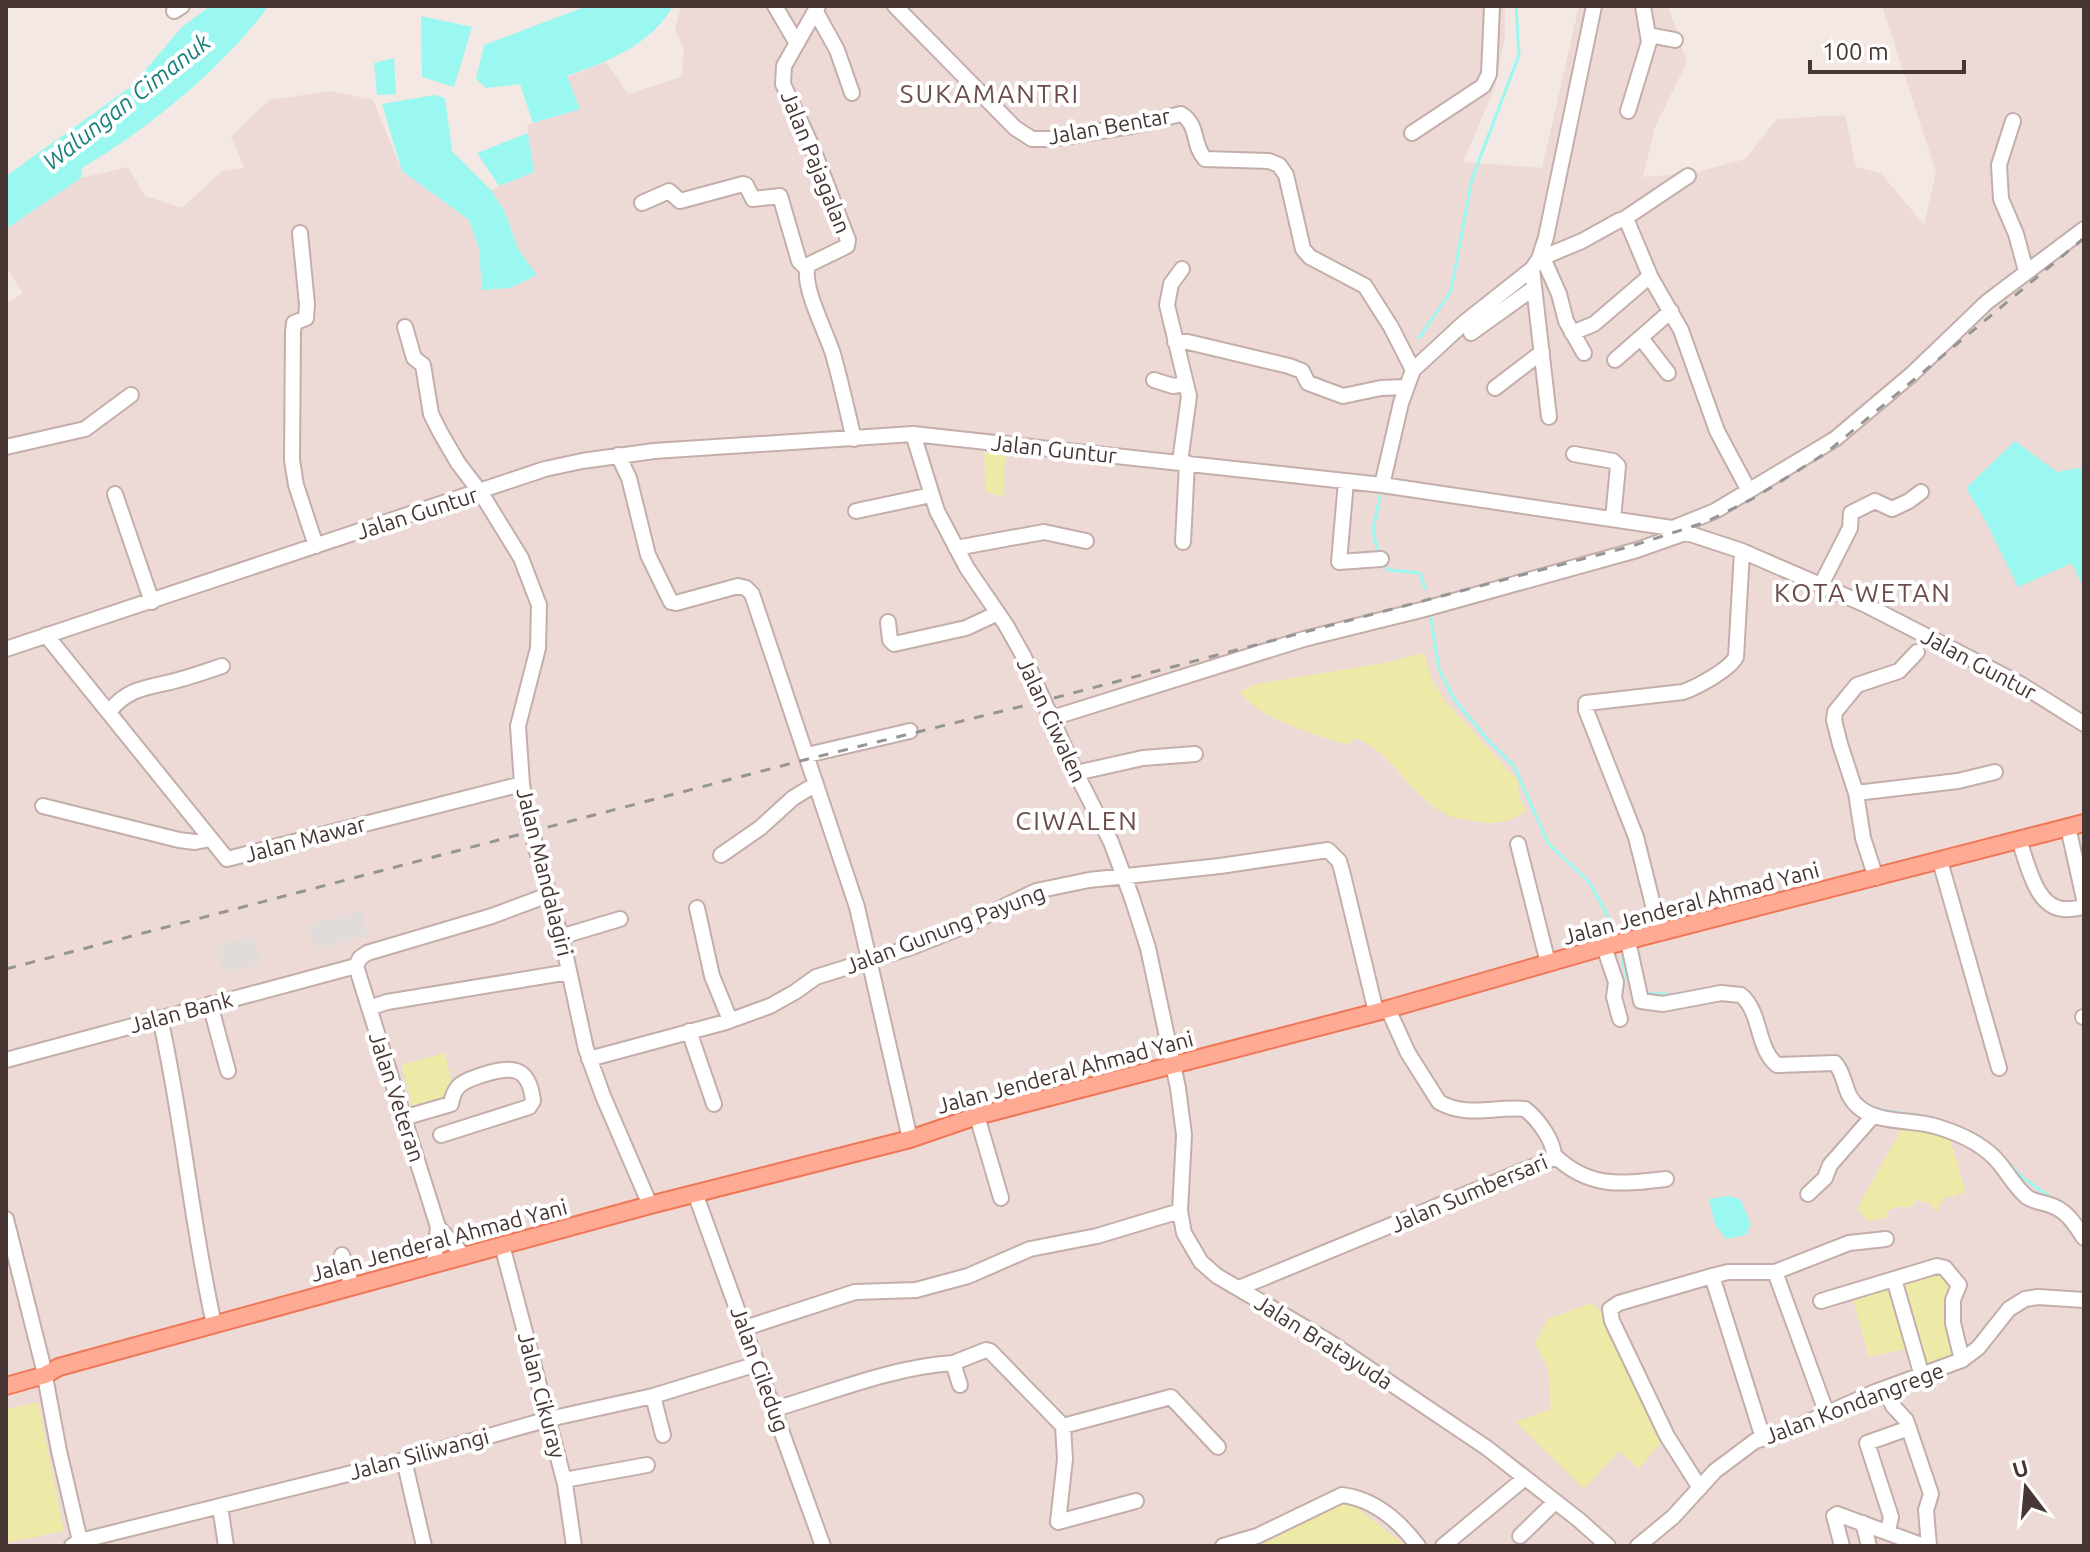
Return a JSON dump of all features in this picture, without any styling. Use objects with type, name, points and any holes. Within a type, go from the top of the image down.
[{"type":"main road","name":"Jalan Jenderal Ahmad Yani","points":[[6,1376],[49,1369],[650,1205],[910,1139],[977,1116],[1382,1010],[1604,947],[2076,825]]},
{"type":"main road","name":"Jalan Jenderal Ahmad Yani","points":[[6,1386],[49,1369]]},
{"type":"street","points":[[775,6],[796,42]]},
{"type":"street","name":"Jalan Bentar","points":[[895,6],[1015,128],[1032,139],[1089,134],[1181,114],[1192,122],[1199,153],[1205,159],[1269,161],[1279,165],[1286,175],[1303,249],[1310,257],[1365,286],[1413,370]]},
{"type":"street","points":[[1412,133],[1483,86],[1489,74],[1492,6]]},
{"type":"street","points":[[1549,417],[1534,288],[1594,6]]},
{"type":"street","points":[[1628,111],[1647,51],[1649,35],[1643,6]]},
{"type":"street","points":[[817,9],[837,50],[852,93]]},
{"type":"street","name":"Jalan Pajagalan","points":[[806,268],[849,242],[813,149],[783,84],[784,66],[817,9]]},
{"type":"street","points":[[1649,35],[1675,40]]},
{"type":"street","points":[[2013,121],[1999,165],[2001,199],[2016,234],[2026,271]]},
{"type":"street","points":[[1387,485],[1405,387],[1413,370],[1538,262],[1624,219],[1688,176]]},
{"type":"street","points":[[642,203],[669,191],[680,201],[743,184],[753,199],[780,196],[799,261],[806,268],[808,286],[832,353],[854,439]]},
{"type":"street","points":[[1624,219],[1650,276],[1671,311],[1691,355],[1717,431],[1749,491]]},
{"type":"street","points":[[1672,528],[1715,511],[1835,439],[1912,374],[1982,307],[2084,229]]},
{"type":"street","points":[[300,233],[307,304],[306,318],[294,323],[293,332],[292,460],[296,485],[316,546]]},
{"type":"street","points":[[1538,262],[1584,353]]},
{"type":"street","points":[[1182,269],[1171,284],[1167,299],[1190,404],[1184,463],[1183,542]]},
{"type":"street","points":[[1572,333],[1594,324],[1650,276]]},
{"type":"street","points":[[1471,333],[1534,288]]},
{"type":"street","points":[[1615,360],[1671,311]]},
{"type":"street","name":"Jalan Mandalagiri","points":[[405,327],[414,358],[423,365],[431,414],[448,448],[481,493],[521,558],[539,605],[538,648],[518,726],[522,784],[589,1059],[650,1205]]},
{"type":"street","points":[[1641,338],[1668,373]]},
{"type":"street","points":[[1175,342],[1188,342],[1289,366],[1302,371],[1308,383],[1343,396],[1381,388],[1405,387]]},
{"type":"street","points":[[1495,388],[1542,352]]},
{"type":"street","points":[[1154,380],[1173,386],[1186,384]]},
{"type":"street","points":[[6,447],[85,429],[131,395]]},
{"type":"street","name":"Jalan Guntur","points":[[6,649],[481,493],[545,469],[618,455],[913,434],[1387,485],[1672,528],[1742,551],[1864,604],[1921,645],[2022,685],[2084,724]]},
{"type":"street","name":"Jalan Ciwalen","points":[[913,434],[931,495],[956,548],[1024,657],[1111,842],[1148,948],[1173,1065]]},
{"type":"street","points":[[1574,454],[1613,461],[1618,466],[1613,519]]},
{"type":"street","points":[[618,455],[629,478],[648,555],[671,602],[738,586],[752,594],[845,867],[871,960],[910,1139]]},
{"type":"street","points":[[1346,481],[1339,562],[1381,559]]},
{"type":"street","points":[[1821,585],[1850,528],[1853,511],[1875,501],[1892,509],[1921,492]]},
{"type":"street","points":[[115,494],[152,602]]},
{"type":"street","points":[[856,511],[931,495]]},
{"type":"street","points":[[956,548],[1044,532],[1086,541]]},
{"type":"street","points":[[1052,718],[1304,639],[1494,590],[1637,550],[1688,532]]},
{"type":"street","points":[[1660,933],[1636,837],[1615,788],[1586,703],[1683,692],[1732,665],[1736,657],[1742,551]]},
{"type":"street","points":[[888,622],[890,640],[894,644],[966,628],[998,613]]},
{"type":"street","name":"Jalan Mawar","points":[[46,635],[227,859],[522,784]]},
{"type":"street","points":[[1876,878],[1863,838],[1856,793],[1840,744],[1835,712],[1857,685],[1899,671],[1921,645]]},
{"type":"street","points":[[110,711],[120,698],[150,684],[163,684],[222,666]]},
{"type":"street","points":[[807,757],[910,731]]},
{"type":"street","points":[[1076,773],[1143,758],[1195,754]]},
{"type":"street","points":[[1856,793],[1958,781],[1995,772]]},
{"type":"street","points":[[721,855],[760,828],[793,798],[816,784]]},
{"type":"street","points":[[43,806],[179,840],[195,842],[210,839]]},
{"type":"street","points":[[2076,825],[2084,899]]},
{"type":"street","points":[[2019,840],[2044,899],[2063,910],[2084,907]]},
{"type":"street","points":[[1518,844],[1548,963]]},
{"type":"street","name":"Jalan Gunung Payung","points":[[589,1059],[770,1006],[816,977],[967,925],[1036,891],[1066,884],[1328,850],[1339,861],[1382,1010]]},
{"type":"street","points":[[1940,861],[1999,1068]]},
{"type":"street","name":"Jalan Bank","points":[[6,1060],[356,966],[367,953],[492,916],[548,895]]},
{"type":"street","points":[[697,908],[712,976],[730,1020]]},
{"type":"street","points":[[560,937],[620,919]]},
{"type":"street","points":[[1627,941],[1641,1001],[1663,1004],[1721,993],[1741,995],[1753,1010],[1773,1062],[1781,1067],[1821,1061],[1835,1063],[1848,1096],[1859,1108],[1873,1116],[1926,1123],[1981,1145],[2001,1164],[2024,1194],[2065,1212],[2084,1238]]},
{"type":"street","points":[[1604,947],[1616,982],[1614,997],[1620,1019]]},
{"type":"street","name":"Jalan Veteran","points":[[356,966],[438,1227],[463,1255]]},
{"type":"street","points":[[369,1008],[387,1002],[569,972]]},
{"type":"street","points":[[210,1004],[228,1071]]},
{"type":"street","name":"Jalan Sumbersari","points":[[1239,1288],[1543,1164],[1555,1156],[1549,1139],[1525,1109],[1476,1111],[1439,1102],[1382,1010]]},
{"type":"street","points":[[160,1018],[214,1324]]},
{"type":"street","points":[[689,1031],[714,1104]]},
{"type":"street","name":"Jalan Bratayuda","points":[[1173,1065],[1184,1135],[1180,1211],[1184,1233],[1201,1262],[1328,1341],[1477,1441],[1608,1546]]},
{"type":"street","points":[[441,1135],[519,1112],[532,1104],[532,1091],[522,1073],[508,1068],[467,1080],[458,1087],[451,1104],[458,1129]]},
{"type":"street","points":[[403,1118],[451,1104]]},
{"type":"street","points":[[977,1116],[1001,1198]]},
{"type":"street","points":[[1808,1194],[1825,1178],[1830,1165],[1873,1116]]},
{"type":"street","points":[[1555,1156],[1580,1176],[1602,1182],[1666,1179]]},
{"type":"street","name":"Jalan Ciledug","points":[[695,1193],[823,1546]]},
{"type":"street","points":[[745,1328],[855,1292],[870,1289],[916,1290],[968,1276],[1030,1249],[1097,1236],[1180,1211]]},
{"type":"street","points":[[6,1219],[49,1369],[59,1451],[76,1544]]},
{"type":"street","name":"Jalan Veteran","points":[[434,1263],[438,1227]]},
{"type":"street","points":[[1700,1488],[1667,1436],[1610,1315],[1610,1309],[1619,1303],[1712,1276],[1728,1272],[1775,1272],[1849,1243],[1886,1239]]},
{"type":"street","name":"Jalan Cikuray","points":[[502,1245],[564,1480],[574,1546]]},
{"type":"street","points":[[342,1255],[352,1286]]},
{"type":"street","points":[[1821,1301],[1937,1266],[1951,1273],[1959,1285],[1953,1300],[1953,1323],[1962,1360]]},
{"type":"street","points":[[1775,1272],[1827,1414]]},
{"type":"street","points":[[1712,1276],[1763,1438]]},
{"type":"street","points":[[1894,1279],[1922,1376]]},
{"type":"street","name":"Jalan Kondangrege","points":[[1638,1546],[1673,1517],[1725,1463],[1763,1438],[1788,1431],[1962,1360],[1978,1348],[2009,1309],[2025,1299],[2084,1300]]},
{"type":"street","points":[[775,1409],[899,1372],[953,1363],[990,1351],[1063,1426],[1065,1459],[1058,1522],[1136,1501]]},
{"type":"street","points":[[953,1363],[960,1385]]},
{"type":"street","name":"Jalan Siliwangi","points":[[76,1544],[404,1460],[549,1419],[653,1396],[757,1364]]},
{"type":"street","points":[[1842,1546],[1834,1515],[1837,1514],[1926,1546],[1926,1510],[1931,1494],[1909,1428],[1885,1389]]},
{"type":"street","points":[[653,1396],[663,1435]]},
{"type":"street","points":[[1063,1426],[1171,1397],[1218,1447]]},
{"type":"street","points":[[1888,1531],[1891,1517],[1867,1443],[1909,1428]]},
{"type":"street","points":[[404,1460],[424,1546]]},
{"type":"street","points":[[564,1480],[647,1465]]},
{"type":"street","points":[[1443,1546],[1525,1478]]},
{"type":"street","points":[[1223,1546],[1257,1536],[1342,1495],[1385,1511],[1418,1546]]},
{"type":"street","points":[[1520,1536],[1555,1502]]},
{"type":"street","points":[[220,1506],[226,1546]]},
{"type":"street","points":[[1863,1523],[1869,1546]]},
{"type":"shaded area","points":[[681,6],[1505,6],[1505,36],[1495,87],[1463,162],[1542,168],[1579,6],[1668,6],[1687,62],[1655,127],[1643,177],[1693,173],[1745,159],[1777,119],[1845,115],[1856,167],[1881,173],[1924,225],[1936,172],[1882,6],[2084,6],[2084,1546],[6,1546],[6,304],[23,293],[6,268],[6,229],[81,178],[128,167],[145,196],[182,208],[222,171],[244,168],[231,137],[269,100],[331,91],[373,100],[402,171],[469,220],[479,249],[482,289],[536,275],[518,249],[505,212],[491,190],[534,172],[527,125],[580,109],[567,77],[606,62],[628,94],[681,77],[684,51],[675,29]]},
{"type":"shaded area","points":[[984,452],[1005,455],[1004,497],[986,492]]},
{"type":"shaded area","points":[[1424,653],[1432,680],[1445,701],[1518,781],[1519,799],[1526,810],[1516,817],[1486,823],[1448,815],[1431,805],[1369,745],[1355,738],[1347,745],[1290,725],[1262,711],[1239,692],[1256,684],[1385,663]]},
{"type":"shaded area","points":[[362,911],[368,935],[315,950],[308,925]]},
{"type":"shaded area","points":[[254,936],[262,964],[223,974],[216,946]]},
{"type":"shaded area","points":[[445,1053],[453,1090],[445,1100],[414,1110],[401,1065]]},
{"type":"shaded area","points":[[1904,1124],[1949,1136],[1965,1190],[1962,1195],[1957,1193],[1953,1198],[1946,1196],[1936,1212],[1930,1204],[1917,1200],[1911,1207],[1888,1211],[1886,1218],[1868,1221],[1857,1209]]},
{"type":"shaded area","points":[[1938,1272],[1948,1277],[1954,1288],[1958,1356],[1922,1372],[1910,1348],[1869,1357],[1852,1297]]},
{"type":"shaded area","points":[[1592,1303],[1606,1317],[1664,1438],[1639,1469],[1619,1451],[1584,1489],[1516,1422],[1551,1409],[1548,1368],[1535,1343],[1548,1319]]},
{"type":"shaded area","points":[[38,1402],[64,1531],[6,1543],[6,1409]]},
{"type":"shaded area","points":[[1345,1499],[1406,1546],[1259,1546],[1256,1541]]},
{"type":"water","name":"Walungan Cimanuk","points":[[210,6],[269,6],[228,53],[183,96],[134,134],[82,168],[81,178],[6,229],[6,176],[132,86],[181,28]]},
{"type":"water","points":[[587,6],[673,6],[664,20],[640,42],[597,65],[567,76],[580,109],[533,123],[520,84],[486,88],[476,79],[484,45]]},
{"type":"water","points":[[421,16],[472,27],[454,87],[422,77]]},
{"type":"water","points":[[394,58],[396,94],[377,95],[374,63]]},
{"type":"water","points":[[434,95],[445,98],[452,151],[491,190],[505,212],[518,249],[537,275],[510,288],[482,290],[479,249],[469,220],[402,171],[382,104]]},
{"type":"water","points":[[528,133],[534,172],[499,186],[477,153]]},
{"type":"water","points":[[2015,441],[2057,472],[2084,467],[2084,581],[2081,583],[2072,563],[2018,587],[1966,488]]},
{"type":"water","points":[[1728,1196],[1740,1199],[1751,1224],[1746,1235],[1726,1239],[1715,1224],[1709,1199]]},
{"type":"waterway","points":[[1419,338],[1451,291],[1472,179],[1519,55],[1516,6]]},
{"type":"waterway","points":[[1378,554],[1373,529],[1381,492]]},
{"type":"waterway","points":[[1384,564],[1388,570],[1420,573],[1425,589]]},
{"type":"waterway","points":[[1430,613],[1439,669],[1454,699],[1514,766],[1548,843],[1590,883],[1614,928]]},
{"type":"waterway","points":[[1622,958],[1631,984]]},
{"type":"waterway","points":[[1642,993],[1675,995]]},
{"type":"waterway","points":[[1818,1057],[1830,1055],[1843,1060],[1848,1073]]},
{"type":"waterway","points":[[1862,1101],[1876,1109],[1920,1116]]},
{"type":"waterway","points":[[1947,1123],[1962,1129]]},
{"type":"waterway","points":[[1989,1144],[2023,1178],[2053,1199]]},
{"type":"waterway","points":[[2072,1211],[2084,1223]]},
{"type":"railway","points":[[1054,698],[1632,546],[1706,522],[1754,498],[1826,453],[2084,238]]},
{"type":"railway","points":[[6,969],[808,759],[1035,703]]},
{"type":"district","name":"SUKAMANTRI","points":[[990,94]]},
{"type":"district","name":"KOTA WETAN","points":[[1863,593]]},
{"type":"district","name":"CIWALEN","points":[[1077,821]]}]
